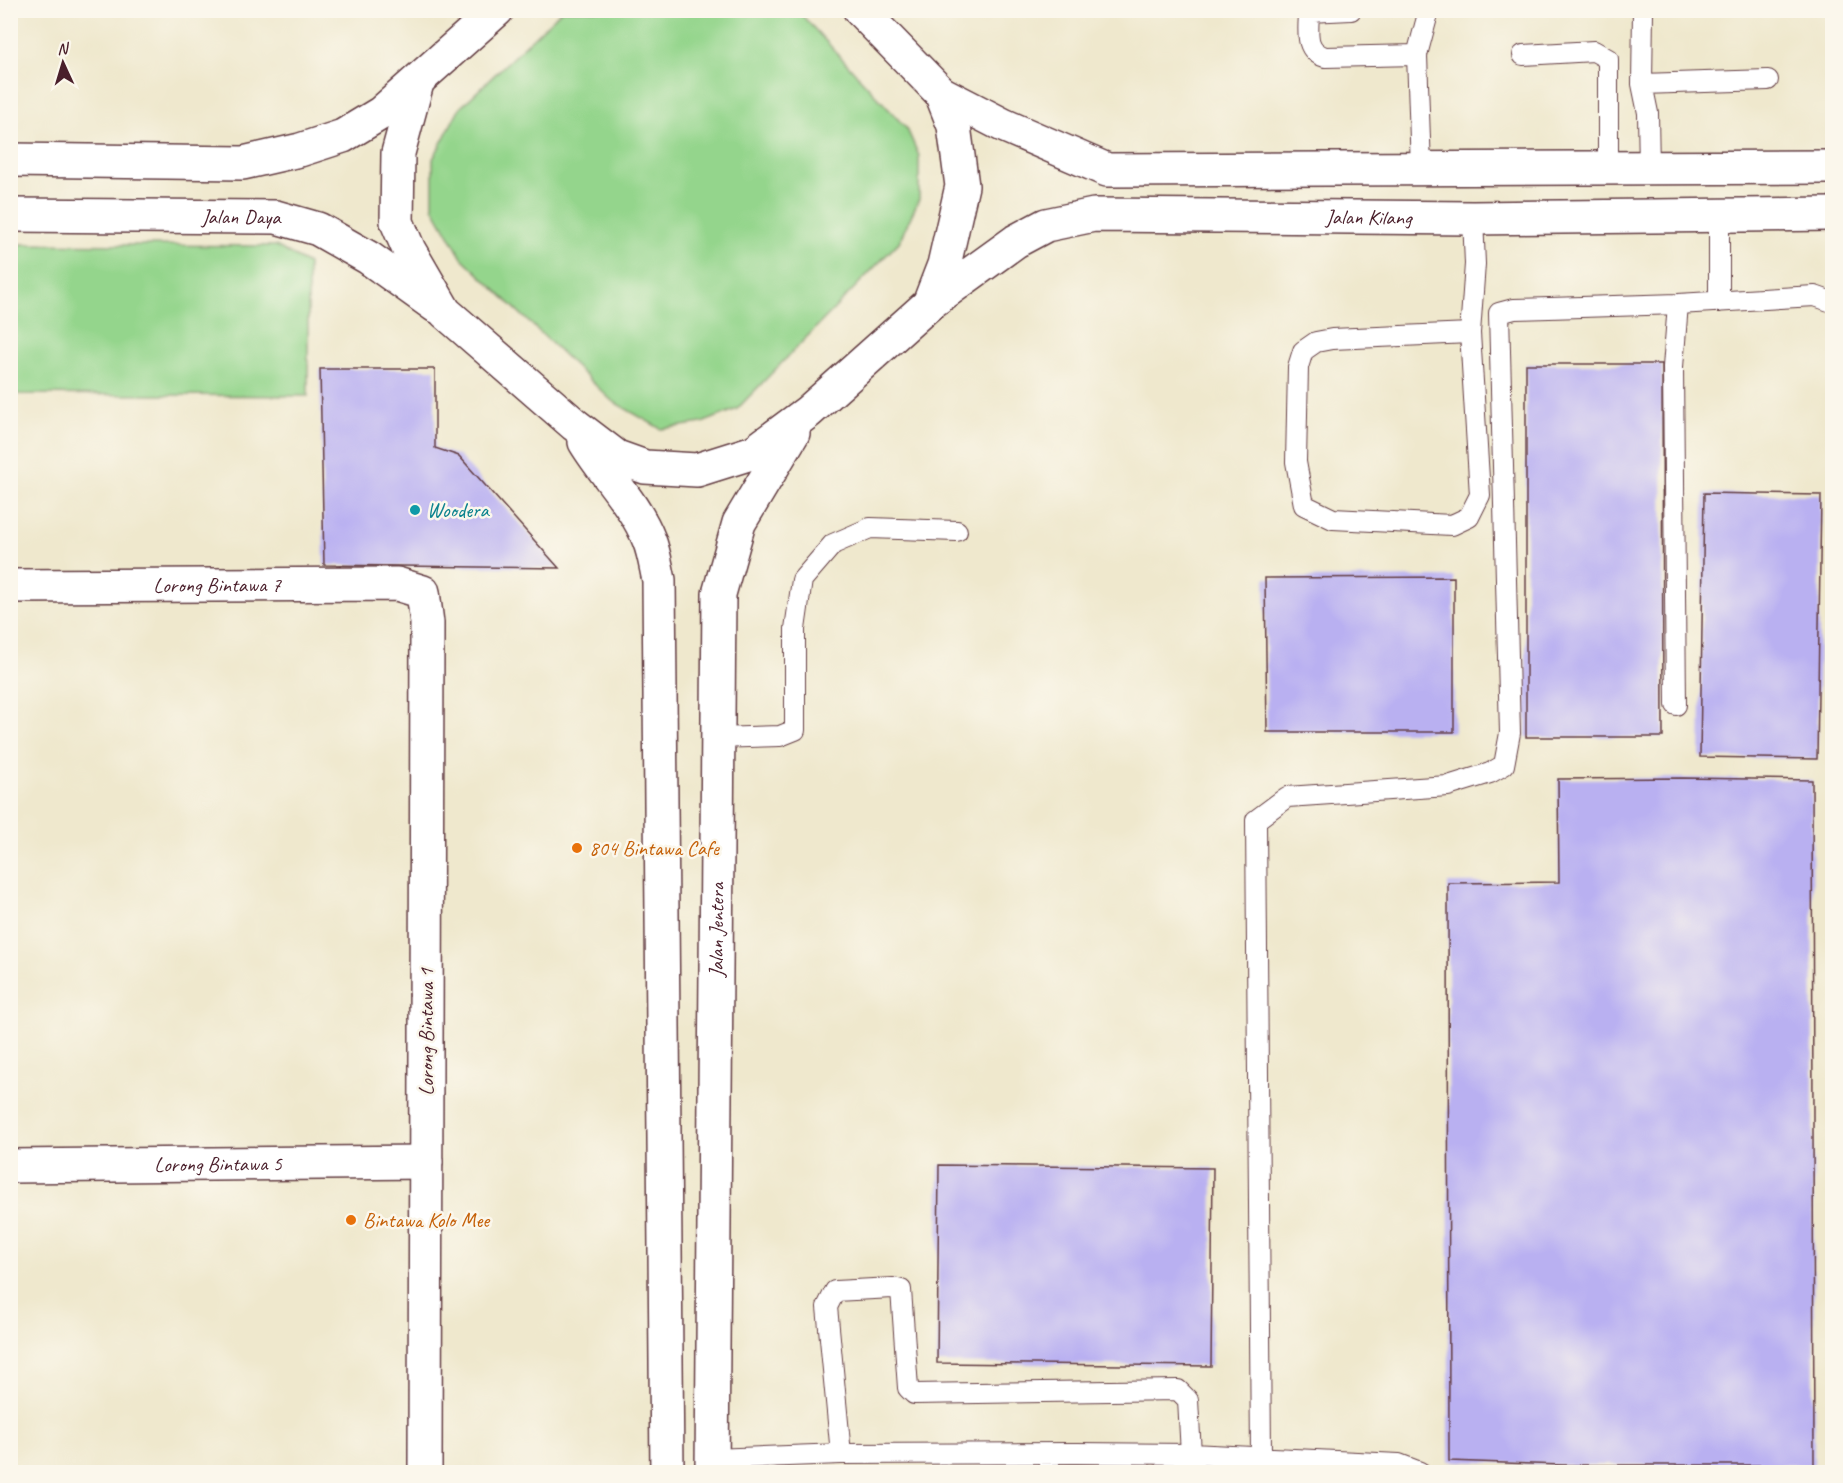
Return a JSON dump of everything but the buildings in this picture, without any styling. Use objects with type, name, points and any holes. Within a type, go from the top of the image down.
[{"type":"street","points":[[10,160],[243,163],[300,150],[343,136],[381,113],[497,10]]},
{"type":"street","points":[[860,10],[941,93],[1003,125],[1107,170],[1833,167]]},
{"type":"street","points":[[417,83],[398,153],[397,222],[409,250],[445,312],[575,425],[617,457],[645,467],[697,470],[754,452],[808,412]]},
{"type":"street","points":[[929,304],[944,265],[962,186],[954,126],[941,93]]},
{"type":"street","name":"Jalan Kilang","points":[[808,412],[929,304],[1016,241],[1046,225],[1094,214],[1473,218],[1833,214]]},
{"type":"street","name":"Jalan Daya","points":[[10,215],[276,217],[318,229],[369,258],[445,312]]},
{"type":"street","name":"Jalan Jentera","points":[[712,1466],[719,594],[728,554],[739,523],[773,463],[808,412]]},
{"type":"street","points":[[575,425],[602,469],[636,514],[649,540],[659,580],[667,1473]]},
{"type":"street","name":"Lorong Bintawa 7","points":[[10,586],[397,584],[423,592]]},
{"type":"street","name":"Lorong Bintawa 1","points":[[423,592],[427,623],[425,1473]]},
{"type":"street","name":"Lorong Bintawa 5","points":[[10,1166],[426,1162]]},
{"type":"lane","points":[[1351,10],[1309,11],[1308,41],[1311,50],[1325,57],[1417,55]]},
{"type":"lane","points":[[1421,168],[1417,55],[1429,10]]},
{"type":"lane","points":[[1642,10],[1642,84],[1648,113],[1649,169]]},
{"type":"lane","points":[[1523,55],[1594,51],[1608,59],[1608,167]]},
{"type":"lane","points":[[1642,84],[1768,80]]},
{"type":"lane","points":[[1719,215],[1719,302]]},
{"type":"lane","points":[[1470,333],[1332,339],[1316,342],[1304,351],[1298,367],[1296,462],[1305,505],[1333,519],[1452,525],[1469,517],[1480,495],[1470,333],[1474,264],[1473,218]]},
{"type":"lane","points":[[1261,1457],[1257,820],[1287,797],[1448,786],[1490,773],[1504,765],[1509,734],[1500,313],[1514,309],[1678,304],[1815,296],[1833,302]]},
{"type":"lane","points":[[1676,705],[1673,367],[1678,304]]},
{"type":"lane","points":[[718,738],[780,736],[795,730],[797,598],[802,580],[833,544],[870,528],[957,531]]},
{"type":"lane","points":[[841,1454],[827,1307],[836,1291],[893,1288],[901,1290],[908,1388],[914,1394],[1178,1390],[1188,1400],[1191,1454]]},
{"type":"lane","points":[[712,1466],[841,1454],[1049,1463],[1191,1454],[1261,1457],[1317,1466],[1399,1464],[1420,1473]]},
{"type":"green space","points":[[562,10],[798,11],[907,129],[919,156],[919,199],[899,242],[737,409],[702,423],[661,429],[612,401],[462,258],[433,207],[433,159],[459,109]]},
{"type":"green space","points":[[11,244],[276,246],[308,264],[308,396],[11,394]]},
{"type":"place","name":"Woodera","points":[[415,510]]},
{"type":"place","name":"804 Bintawa Cafe","points":[[577,848]]},
{"type":"place","name":"Bintawa Kolo Mee","points":[[351,1220]]}]
